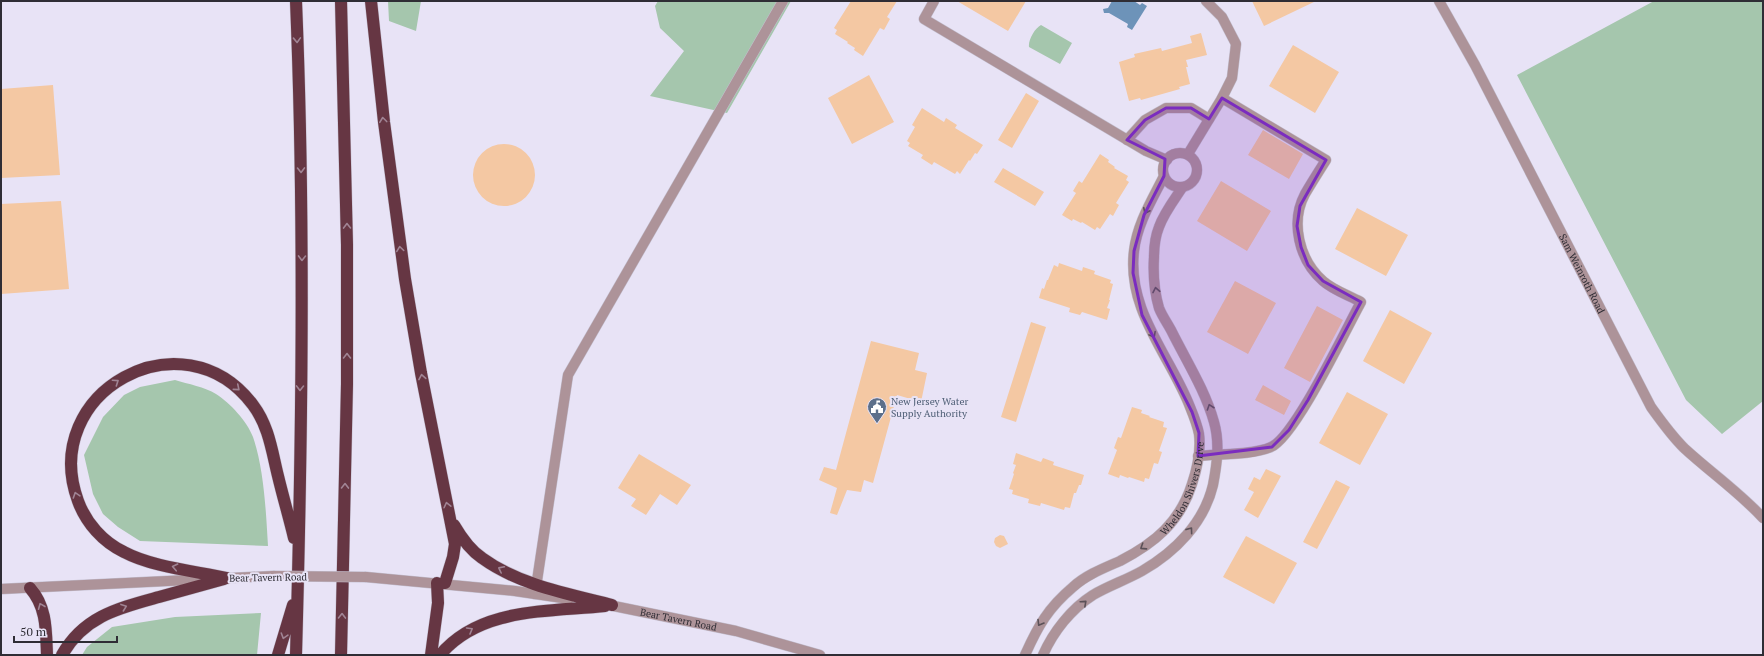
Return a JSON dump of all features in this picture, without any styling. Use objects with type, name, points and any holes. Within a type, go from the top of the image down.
[{"type":"highway","points":[[296,1],[300,97],[302,219],[299,554],[296,655]]},
{"type":"highway","points":[[341,1],[348,261],[341,655]]},
{"type":"highway","points":[[371,1],[384,130],[405,279],[439,469],[452,522],[455,544],[454,557],[441,583],[431,655]]},
{"type":"highway","points":[[227,578],[143,560],[123,552],[108,542],[96,531],[80,507],[73,486],[71,467],[73,445],[77,429],[90,407],[100,395],[114,383],[137,370],[166,364],[194,366],[225,379],[247,397],[258,412],[267,431],[299,554]]},
{"type":"highway","points":[[452,522],[460,535],[481,558],[536,589],[612,605]]},
{"type":"highway","points":[[62,655],[71,642],[85,628],[109,612],[131,604],[227,578]]},
{"type":"highway","points":[[30,588],[40,604],[45,618],[47,655]]},
{"type":"highway","points":[[278,655],[298,590]]},
{"type":"highway","points":[[440,655],[465,634],[480,625],[496,619],[526,613],[612,605]]},
{"type":"street","points":[[536,589],[568,375],[783,1]]},
{"type":"street","points":[[934,1],[924,19],[1127,140],[1146,151],[1167,160]]},
{"type":"street","points":[[1188,154],[1222,98],[1232,78],[1236,44],[1222,17],[1206,1]]},
{"type":"street","name":"Sam Weinroth Road","points":[[1438,1],[1475,65],[1651,407],[1666,428],[1684,447],[1746,501],[1763,518]]},
{"type":"street","points":[[1198,456],[1258,450],[1272,447],[1289,430],[1308,400],[1361,302],[1323,281],[1308,265],[1301,246],[1297,226],[1300,206],[1326,160],[1222,98]]},
{"type":"street","points":[[1127,140],[1145,120],[1166,108],[1190,108],[1209,119]]},
{"type":"street","points":[[1176,154],[1188,154],[1196,162],[1198,174],[1192,183],[1182,188],[1171,185],[1164,176],[1164,165],[1167,160],[1176,154]]},
{"type":"street","name":"Wheldon Shivers Drive","points":[[1025,655],[1041,620],[1057,601],[1074,586],[1144,547],[1165,531],[1176,518],[1186,501],[1192,484],[1198,456],[1198,433],[1192,412],[1184,394],[1142,315],[1137,298],[1133,273],[1134,251],[1139,230],[1144,215],[1164,176]]},
{"type":"street","name":"Wheldon Shivers Drive","points":[[1043,655],[1056,631],[1071,614],[1092,596],[1141,571],[1181,542],[1204,510],[1212,486],[1218,454],[1215,423],[1208,402],[1160,309],[1154,287],[1153,265],[1156,238],[1159,227],[1182,188]]},
{"type":"street","name":"Bear Tavern Road","points":[[1,589],[273,576],[366,577],[536,589]]},
{"type":"street","name":"Bear Tavern Road","points":[[612,605],[736,631],[820,655]]},
{"type":"highlighted area","points":[[1222,98],[1326,160],[1300,206],[1297,226],[1301,247],[1308,265],[1323,281],[1361,302],[1308,400],[1289,430],[1272,447],[1198,456],[1199,433],[1192,412],[1142,315],[1133,273],[1134,251],[1144,215],[1164,176],[1165,159],[1127,140],[1145,120],[1166,108],[1191,108],[1209,119]]},
{"type":"green space","points":[[388,1],[421,1],[416,31],[389,21]]},
{"type":"green space","points":[[658,1],[791,1],[727,113],[650,96],[684,51],[660,28],[655,6]]},
{"type":"green space","points":[[1654,1],[1763,1],[1763,401],[1722,434],[1686,400],[1517,75]]},
{"type":"green space","points":[[1041,25],[1072,43],[1060,64],[1029,47],[1032,34]]},
{"type":"green space","points":[[175,380],[216,394],[238,413],[247,425],[253,437],[260,463],[268,546],[140,541],[118,527],[103,514],[93,494],[84,455],[103,417],[124,395],[140,387]]},
{"type":"green space","points":[[261,613],[257,655],[82,655],[87,647],[112,627],[175,617]]},
{"type":"water","points":[[1112,1],[1134,1],[1140,5],[1142,3],[1147,6],[1132,30],[1127,27],[1128,24],[1109,13],[1104,13],[1103,9],[1108,8]]},
{"type":"building","points":[[851,1],[897,1],[887,17],[890,19],[884,30],[880,28],[863,56],[854,50],[855,48],[847,43],[848,42],[835,34],[837,30],[834,28]]},
{"type":"building","points":[[957,1],[1026,1],[1008,31]]},
{"type":"building","points":[[1252,1],[1316,1],[1264,26]]},
{"type":"building","points":[[1201,33],[1207,55],[1186,60],[1190,84],[1179,87],[1180,89],[1141,100],[1140,98],[1129,101],[1119,62],[1135,57],[1134,54],[1161,48],[1162,51],[1192,43],[1190,36]]},
{"type":"building","points":[[1293,45],[1339,72],[1315,113],[1269,86]]},
{"type":"building","points":[[869,75],[894,122],[852,144],[828,98]]},
{"type":"building","points":[[53,85],[60,175],[1,178],[1,89]]},
{"type":"building","points":[[1026,93],[1039,101],[1012,148],[998,140]]},
{"type":"building","points":[[922,108],[944,122],[946,118],[957,125],[955,128],[983,145],[977,154],[975,153],[970,161],[969,160],[960,174],[957,171],[955,174],[934,162],[932,165],[921,158],[923,155],[908,146],[910,143],[907,141],[915,127],[912,125]]},
{"type":"building","points":[[1263,130],[1303,154],[1289,179],[1248,155]]},
{"type":"building","points":[[498,144],[510,144],[526,153],[533,163],[535,175],[533,187],[526,197],[510,206],[498,206],[487,201],[478,192],[473,181],[473,169],[478,158],[487,149]]},
{"type":"building","points":[[1100,154],[1109,160],[1108,162],[1115,167],[1114,168],[1128,176],[1126,180],[1129,182],[1116,203],[1119,205],[1113,216],[1110,214],[1100,229],[1097,227],[1095,230],[1082,222],[1081,223],[1073,219],[1072,221],[1062,215],[1076,193],[1073,191],[1079,181],[1082,183]]},
{"type":"building","points":[[1003,168],[1044,192],[1035,206],[994,182]]},
{"type":"building","points":[[1221,181],[1271,211],[1247,251],[1197,221]]},
{"type":"building","points":[[61,201],[69,289],[1,294],[1,204]]},
{"type":"building","points":[[1357,208],[1408,235],[1386,276],[1335,249]]},
{"type":"building","points":[[1059,263],[1082,271],[1083,267],[1095,271],[1094,274],[1111,280],[1110,283],[1113,284],[1107,308],[1110,309],[1107,320],[1082,312],[1080,315],[1069,312],[1070,308],[1039,298],[1042,288],[1044,289],[1054,265],[1058,267]]},
{"type":"building","points":[[1235,281],[1276,303],[1248,354],[1207,332]]},
{"type":"building","points":[[1317,306],[1343,320],[1310,382],[1284,368]]},
{"type":"building","points":[[1390,310],[1432,333],[1404,384],[1363,361]]},
{"type":"building","points":[[1031,322],[1046,327],[1016,422],[1001,417]]},
{"type":"building","points":[[871,341],[919,353],[915,370],[927,373],[921,402],[897,395],[873,483],[864,480],[861,492],[847,490],[837,515],[830,513],[837,488],[819,480],[824,467],[836,470]]},
{"type":"building","points":[[1263,385],[1291,401],[1284,415],[1255,400]]},
{"type":"building","points":[[1347,392],[1388,414],[1360,465],[1319,443]]},
{"type":"building","points":[[1132,407],[1142,410],[1141,413],[1150,416],[1149,417],[1164,422],[1163,427],[1167,428],[1159,451],[1162,452],[1158,464],[1154,463],[1149,479],[1145,478],[1144,482],[1120,475],[1119,478],[1108,474],[1117,450],[1114,448],[1118,437],[1121,438]]},
{"type":"building","points":[[1016,453],[1041,462],[1043,458],[1054,462],[1053,465],[1084,475],[1081,485],[1079,485],[1076,493],[1074,493],[1070,508],[1065,507],[1064,510],[1041,503],[1040,506],[1028,503],[1029,499],[1012,494],[1013,490],[1009,489],[1016,465],[1013,464]]},
{"type":"building","points":[[639,454],[691,485],[677,505],[660,494],[646,515],[631,506],[636,499],[618,488]]},
{"type":"building","points":[[1266,469],[1281,476],[1258,518],[1244,510],[1254,492],[1248,489],[1254,477],[1260,480]]},
{"type":"building","points":[[1336,480],[1350,487],[1317,549],[1303,542]]},
{"type":"building","points":[[1000,535],[1004,536],[1008,544],[1000,548],[996,546],[994,542],[995,538]]},
{"type":"building","points":[[1246,536],[1297,563],[1274,604],[1223,577]]},
{"type":"place","name":"New Jersey Water Supply Authority","points":[[877,424]]}]
